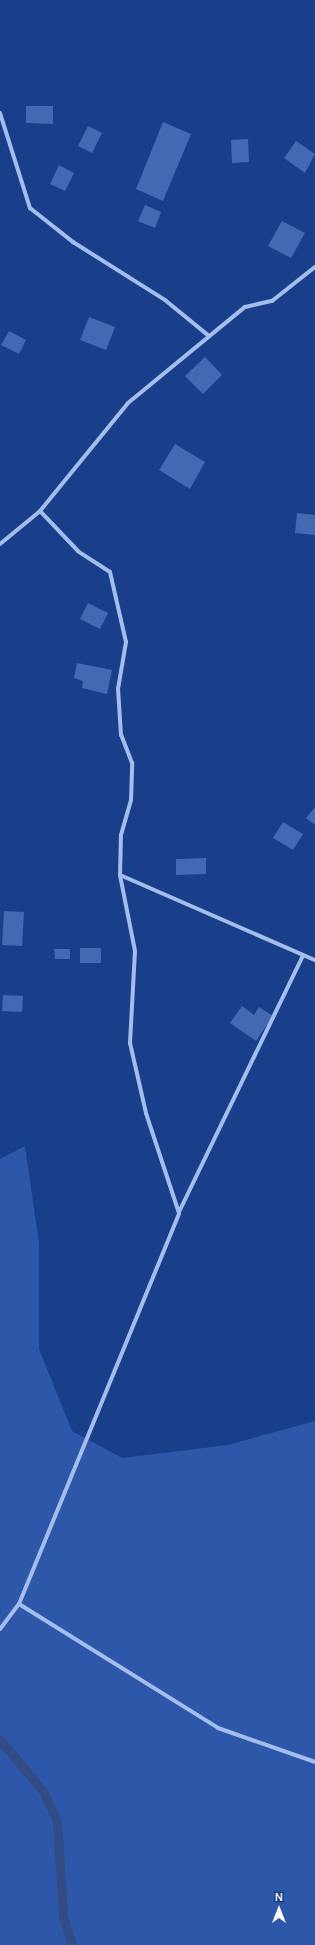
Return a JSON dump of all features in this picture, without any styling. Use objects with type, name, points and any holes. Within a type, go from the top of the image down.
[{"type":"street","points":[[0,113],[30,208],[73,242],[165,300],[209,336]]},
{"type":"street","points":[[0,544],[40,512],[128,403],[245,307],[272,301],[315,266]]},
{"type":"street","points":[[40,512],[78,551],[110,572],[124,634],[118,689],[121,735],[132,764],[131,800],[121,835],[120,875],[135,951],[130,1043],[146,1113],[179,1213]]},
{"type":"street","points":[[120,875],[315,960]]},
{"type":"street","points":[[0,1629],[19,1604],[179,1213],[303,956]]},
{"type":"street","points":[[19,1604],[218,1728],[315,1762]]},
{"type":"shaded area","points":[[25,1146],[39,1243],[39,1349],[72,1431],[122,1458],[228,1445],[315,1421],[315,1945],[0,1945],[0,1159]]},
{"type":"building","points":[[26,106],[53,106],[53,124],[26,123]]},
{"type":"building","points":[[163,122],[191,134],[163,201],[136,189]]},
{"type":"building","points":[[88,126],[102,133],[92,153],[78,146]]},
{"type":"building","points":[[248,139],[249,162],[232,163],[231,140]]},
{"type":"building","points":[[296,141],[315,154],[305,173],[284,158]]},
{"type":"building","points":[[59,165],[74,173],[65,191],[50,184]]},
{"type":"building","points":[[145,205],[161,212],[155,228],[138,221]]},
{"type":"building","points":[[282,221],[305,233],[291,258],[268,246]]},
{"type":"building","points":[[89,317],[115,327],[106,350],[80,340]]},
{"type":"building","points":[[9,331],[26,340],[19,354],[1,345]]},
{"type":"building","points":[[205,357],[222,375],[203,394],[185,376]]},
{"type":"building","points":[[175,444],[205,462],[190,489],[159,470]]},
{"type":"building","points":[[297,513],[315,515],[315,535],[295,533]]},
{"type":"building","points":[[88,603],[108,613],[100,629],[80,619]]},
{"type":"building","points":[[77,663],[112,670],[107,694],[82,688],[83,681],[74,678]]},
{"type":"building","points":[[315,807],[315,825],[306,818]]},
{"type":"building","points":[[283,822],[303,834],[293,850],[273,838]]},
{"type":"building","points":[[206,858],[206,874],[176,875],[176,859]]},
{"type":"building","points":[[4,911],[24,912],[22,946],[2,945]]},
{"type":"building","points":[[80,948],[101,948],[101,963],[80,963]]},
{"type":"building","points":[[54,949],[70,949],[70,959],[55,959]]},
{"type":"building","points":[[3,995],[23,996],[22,1012],[2,1011]]},
{"type":"building","points":[[242,1006],[254,1015],[259,1007],[273,1016],[256,1041],[230,1023]]},
{"type":"waterway","points":[[0,1740],[43,1791],[57,1821],[63,1916],[72,1945]]}]
